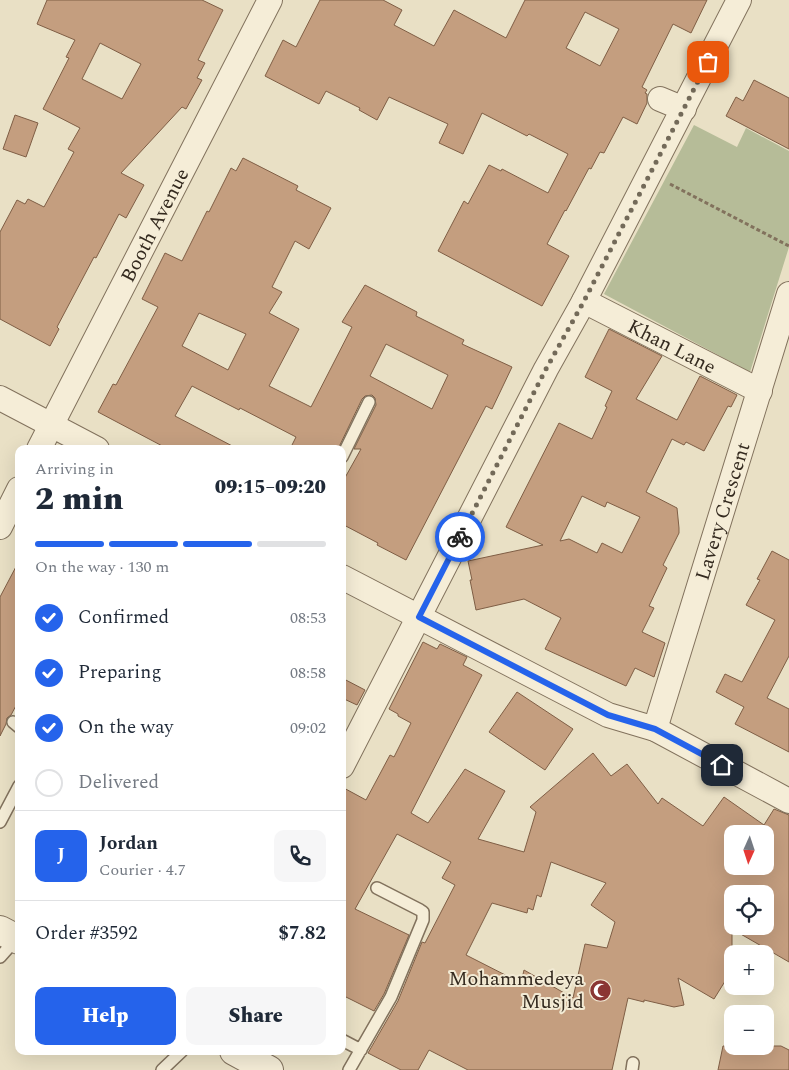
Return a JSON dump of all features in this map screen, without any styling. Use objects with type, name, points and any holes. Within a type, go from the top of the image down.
[{"type":"street","name":"Booth Avenue","points":[[41,445],[270,0]]},
{"type":"street","points":[[346,758],[546,369],[651,174],[739,0]]},
{"type":"street","points":[[660,99],[684,109]]},
{"type":"street","name":"Lavery Crescent","points":[[655,729],[789,294]]},
{"type":"street","name":"Khan Lane","points":[[584,301],[760,391]]},
{"type":"street","points":[[0,398],[89,445]]},
{"type":"street","points":[[0,527],[15,497]]},
{"type":"street","points":[[346,579],[608,715],[655,729],[789,801]]},
{"type":"street","points":[[241,1055],[269,1070]]},
{"type":"lane","points":[[346,450],[369,402]]},
{"type":"lane","points":[[0,822],[15,794]]},
{"type":"lane","points":[[349,1070],[391,997],[423,920],[423,912],[377,888]]},
{"type":"lane","points":[[346,1042],[361,1050]]},
{"type":"lane","points":[[162,1070],[178,1055]]},
{"type":"path","points":[[651,174],[789,246]]},
{"type":"green space","points":[[694,125],[737,147],[746,128],[789,151],[789,247],[750,372],[604,294]]},
{"type":"building","points":[[47,0],[202,0],[223,10],[198,60],[205,63],[197,78],[202,80],[186,109],[182,107],[121,173],[144,185],[126,218],[119,214],[57,327],[59,329],[50,346],[0,319],[0,232],[17,200],[25,204],[28,199],[44,207],[74,152],[68,149],[80,128],[43,109],[69,58],[66,57],[75,40],[37,24]],"holes":[[[100,43],[141,64],[122,99],[82,79]]]},
{"type":"building","points":[[320,0],[383,0],[402,10],[394,25],[434,46],[454,10],[506,38],[525,0],[707,0],[691,33],[673,24],[642,87],[647,90],[645,93],[647,94],[647,103],[637,124],[623,117],[604,153],[600,152],[591,169],[589,168],[565,210],[547,244],[569,256],[542,306],[438,251],[464,201],[468,204],[489,165],[501,171],[502,169],[548,193],[568,154],[482,113],[463,154],[439,143],[448,124],[389,97],[377,120],[359,110],[360,108],[326,91],[319,104],[265,76],[283,40],[296,47]],"holes":[[[585,12],[619,29],[600,66],[566,48]]]},
{"type":"building","points":[[754,80],[789,98],[789,149],[726,116],[736,97],[743,101]]},
{"type":"building","points":[[15,115],[38,123],[26,157],[3,149]]},
{"type":"building","points":[[243,158],[298,186],[296,190],[331,208],[309,249],[295,241],[272,287],[282,292],[269,313],[299,329],[269,386],[311,407],[352,327],[342,322],[365,285],[417,312],[416,316],[464,340],[462,344],[512,367],[492,409],[486,406],[406,560],[346,526],[346,476],[361,449],[354,449],[376,405],[375,398],[372,395],[365,396],[362,399],[340,445],[292,445],[296,437],[192,386],[175,416],[230,445],[160,445],[98,412],[113,384],[116,385],[158,307],[142,299],[165,253],[182,261],[231,168],[236,171]],"holes":[[[199,313],[246,334],[228,370],[182,346]],[[386,344],[448,375],[432,409],[370,376]]]},
{"type":"building","points":[[609,329],[662,356],[636,399],[677,420],[700,376],[737,395],[731,407],[728,406],[704,451],[686,442],[684,445],[672,439],[646,492],[677,508],[679,533],[663,565],[667,568],[649,606],[654,608],[642,632],[665,643],[654,677],[635,668],[626,686],[545,649],[561,618],[524,599],[476,610],[470,580],[472,580],[468,561],[543,545],[506,527],[559,423],[592,439],[607,407],[605,406],[612,391],[585,377]],"holes":[[[582,496],[605,507],[607,502],[640,517],[622,553],[602,543],[597,553],[569,539],[560,541]]]},
{"type":"building","points":[[772,551],[789,560],[789,656],[767,698],[789,709],[789,752],[735,724],[744,707],[716,692],[725,674],[742,682],[775,620],[746,605],[760,580],[757,579]]},
{"type":"building","points":[[15,569],[15,708],[7,718],[0,736],[0,597]]},
{"type":"building","points":[[423,642],[437,649],[440,644],[467,657],[463,665],[482,675],[411,813],[428,823],[465,769],[505,791],[478,839],[524,852],[536,812],[530,807],[593,753],[611,776],[627,764],[658,804],[662,798],[703,826],[724,797],[764,825],[774,809],[789,815],[789,962],[774,953],[774,945],[760,945],[742,935],[774,935],[774,885],[724,885],[724,935],[732,935],[732,945],[724,945],[724,983],[714,999],[678,978],[684,1005],[674,1007],[628,998],[612,1070],[468,1070],[429,1050],[418,1070],[401,1070],[368,1053],[398,1001],[422,942],[425,943],[455,885],[442,878],[451,862],[397,834],[355,909],[409,935],[384,994],[374,1011],[346,997],[346,789],[366,800],[390,755],[394,757],[411,723],[398,716],[398,714],[389,709]],"holes":[[[551,862],[606,883],[591,905],[615,922],[607,948],[585,944],[573,998],[524,970],[521,983],[466,955],[492,903],[527,913],[528,908],[533,910],[537,895],[541,897]]]},
{"type":"building","points":[[346,680],[365,690],[357,705],[346,700]]},
{"type":"building","points":[[517,692],[573,729],[545,770],[489,732]]},
{"type":"building","points":[[723,1046],[724,1055],[774,1055],[774,1046],[781,1046],[789,1050],[789,1070],[718,1070]]},
{"type":"way so far","points":[[460,537],[546,369],[584,301],[708,62]]},
{"type":"place","name":"Mohammedeya Musjid","points":[[600,990]]},
{"type":"route","points":[[460,537],[419,617],[608,715],[655,729],[722,765]]}]
